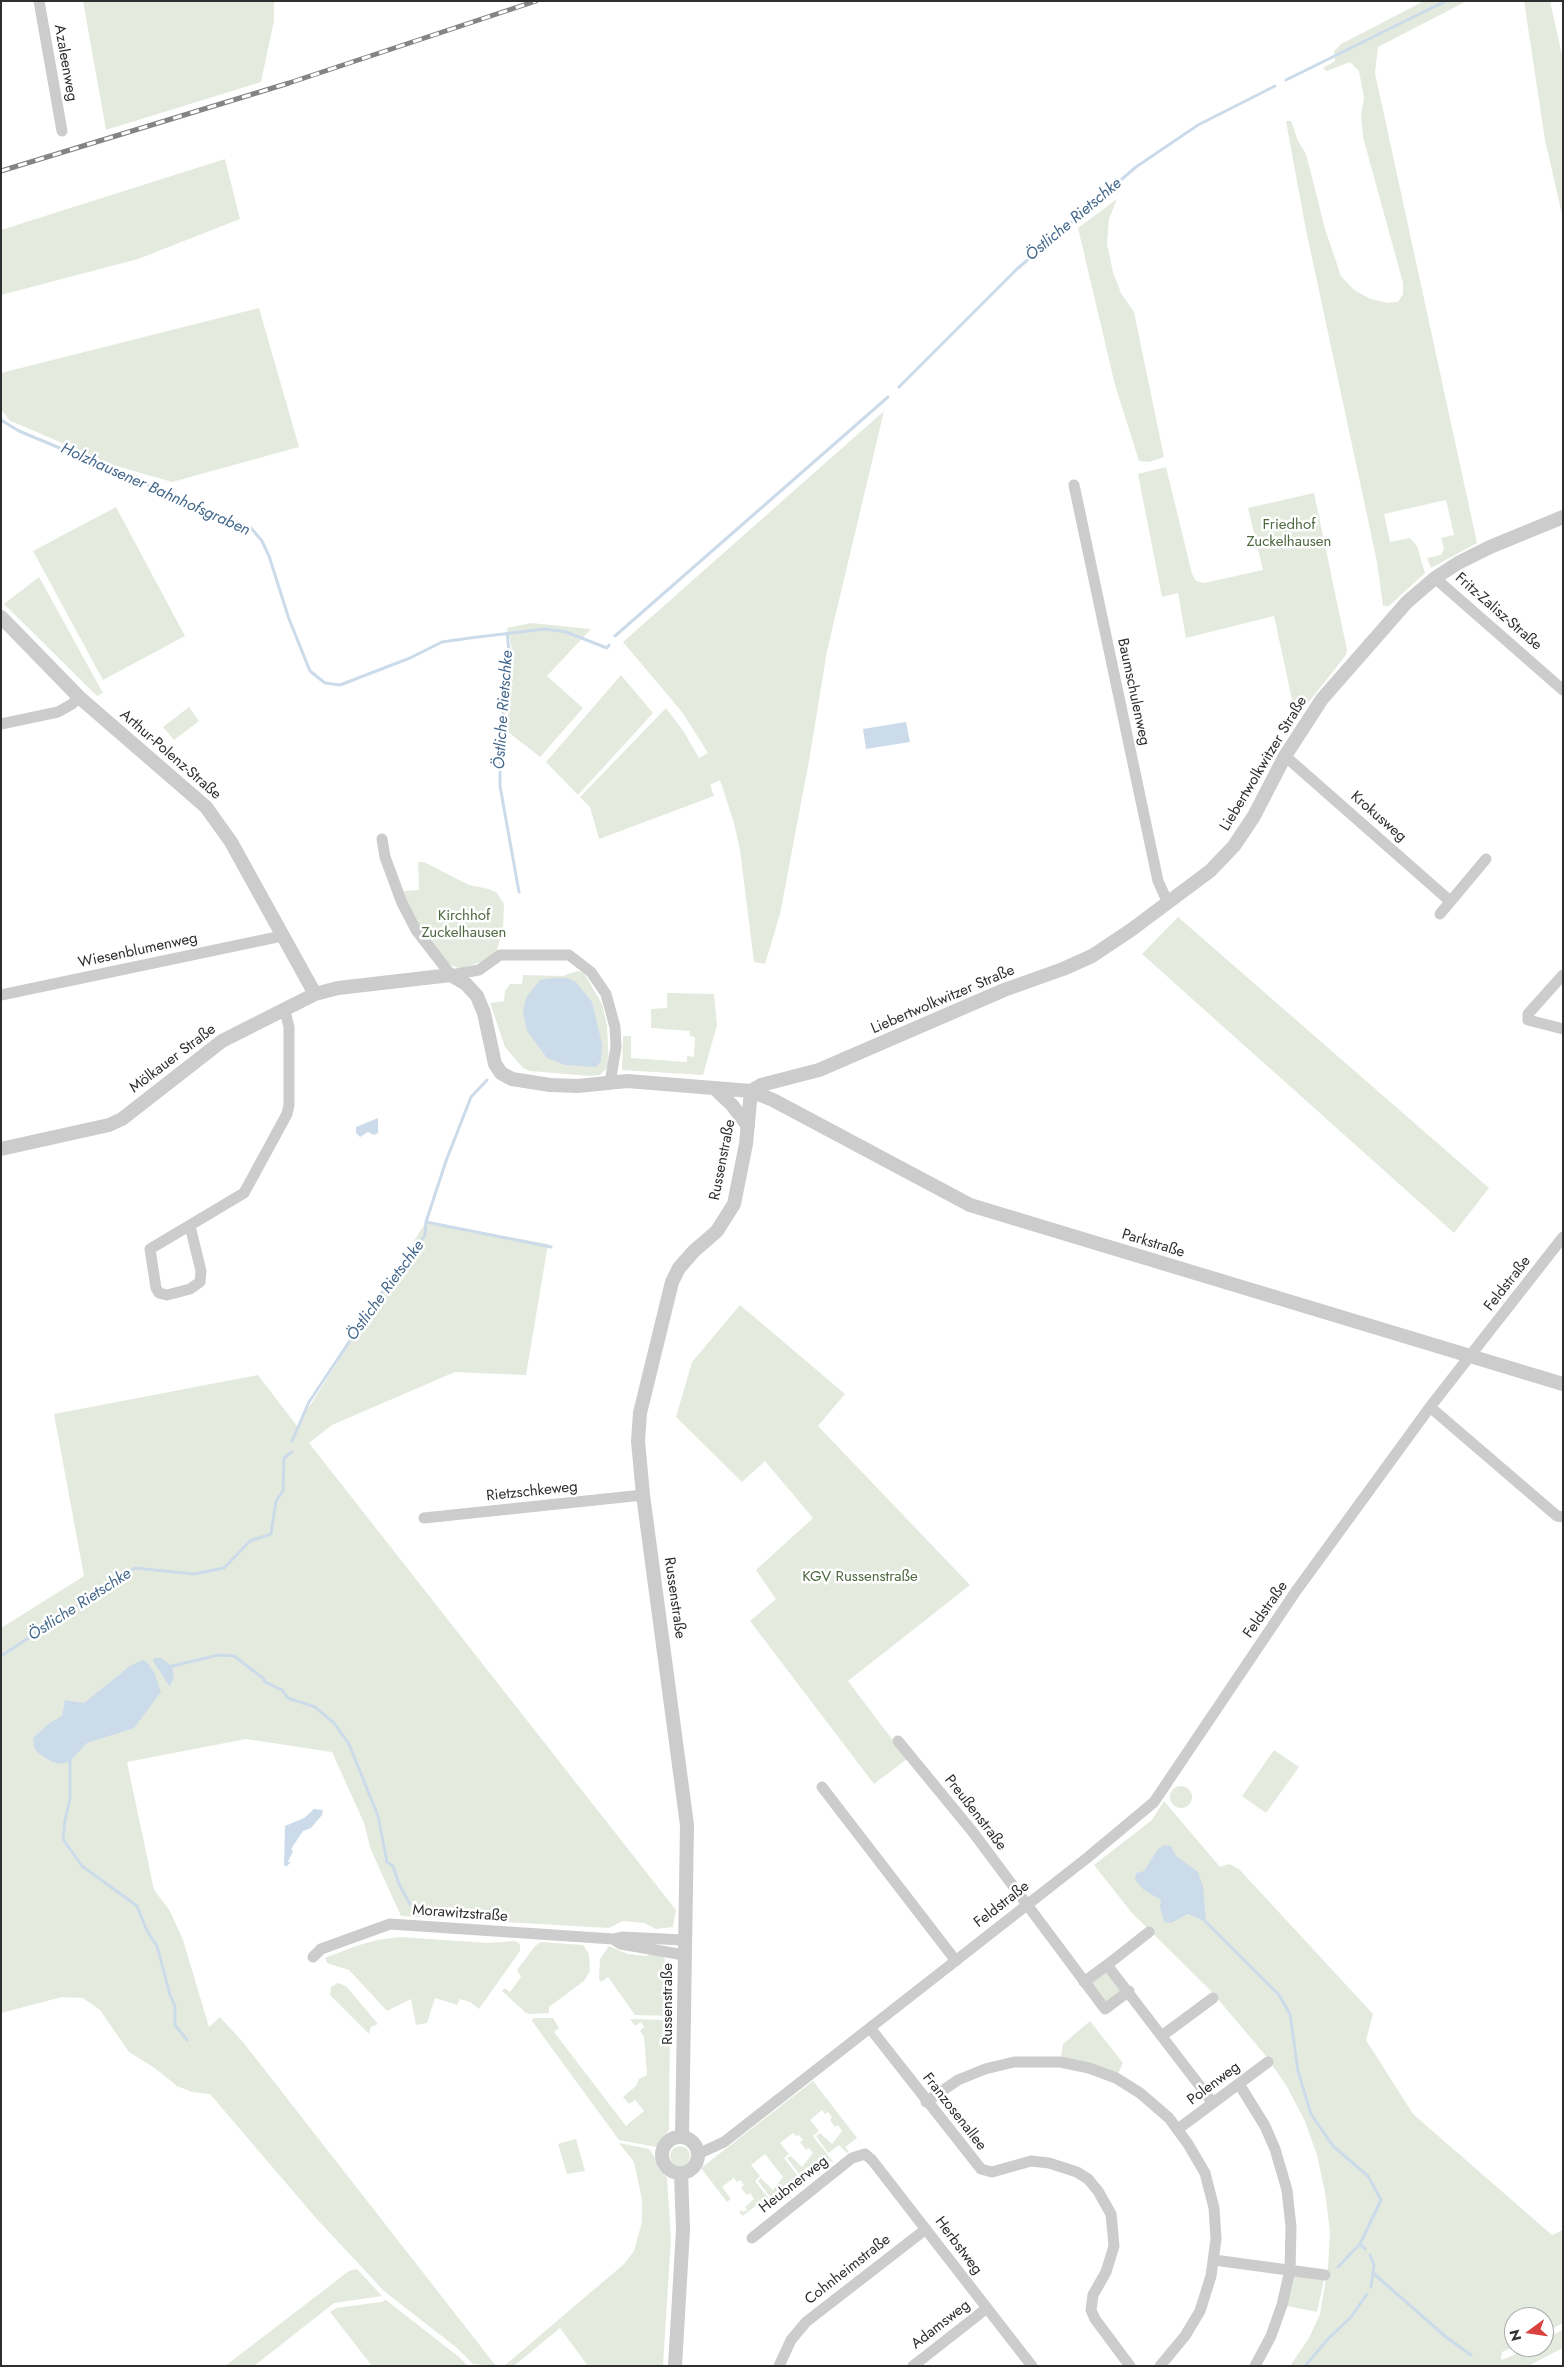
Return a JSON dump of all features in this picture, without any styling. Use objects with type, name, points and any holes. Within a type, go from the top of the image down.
[{"type":"street","name":"Azaleenweg","points":[[39,1],[62,130]]},
{"type":"street","name":"Baumschulenweg","points":[[1074,485],[1158,880],[1168,903]]},
{"type":"street","name":"Liebertwolkwitzer Straße","points":[[751,1091],[761,1086],[819,1070],[1004,990],[1063,969],[1109,946],[1210,871],[1234,846],[1254,816],[1285,756],[1318,705],[1343,673],[1406,602],[1435,578],[1490,547],[1563,517]]},
{"type":"street","name":"Fritz-Zalisz-Straße","points":[[1435,578],[1563,690]]},
{"type":"street","name":"Arthur-Polenz-Straße","points":[[1,617],[78,697],[206,807],[231,842],[315,994]]},
{"type":"street","points":[[1,724],[58,712],[72,704],[78,697]]},
{"type":"street","name":"Krokusweg","points":[[1285,756],[1450,901]]},
{"type":"street","points":[[382,839],[387,864],[402,903],[416,930],[451,975],[472,990],[477,996],[484,1012],[496,1064],[504,1075],[526,1082],[550,1085],[578,1086],[627,1081],[751,1091]]},
{"type":"street","points":[[1440,914],[1486,859]]},
{"type":"street","name":"Wiesenblumenweg","points":[[1,995],[282,936]]},
{"type":"street","points":[[451,975],[479,970],[500,955],[569,956],[591,972],[606,994],[615,1027],[616,1047],[610,1083]]},
{"type":"street","name":"Mölkauer Straße","points":[[1,1149],[109,1125],[122,1119],[222,1041],[285,1011],[315,994],[338,988],[451,975]]},
{"type":"street","points":[[1563,975],[1528,1014],[1528,1020],[1563,1029]]},
{"type":"street","points":[[190,1226],[201,1271],[200,1282],[190,1289],[167,1295],[159,1294],[156,1288],[150,1249],[244,1193],[287,1114],[289,1105],[289,1027],[285,1011]]},
{"type":"street","points":[[714,1088],[732,1105],[748,1126]]},
{"type":"street","name":"Russenstraße","points":[[682,2137],[687,1825],[643,1495],[638,1441],[640,1413],[672,1282],[679,1268],[694,1250],[717,1231],[734,1204],[748,1126],[751,1091]]},
{"type":"street","name":"Parkstraße","points":[[751,1091],[772,1100],[970,1205],[1563,1384]]},
{"type":"street","name":"Feldstraße","points":[[698,2154],[724,2142],[1094,1853],[1154,1802],[1296,1591],[1430,1407],[1563,1237]]},
{"type":"street","points":[[1430,1407],[1557,1516],[1563,1517]]},
{"type":"street","name":"Rietzschkeweg","points":[[424,1518],[643,1495]]},
{"type":"street","name":"Preußenstraße","points":[[898,1741],[972,1831],[1105,2008],[1129,1991]]},
{"type":"street","points":[[822,1787],[956,1961]]},
{"type":"street","name":"Morawitzstraße","points":[[312,1957],[321,1949],[390,1924],[612,1939],[622,1937],[684,1947]]},
{"type":"street","points":[[1084,1982],[1149,1932]]},
{"type":"street","points":[[1108,1965],[1163,2035],[1213,2104]]},
{"type":"street","points":[[1163,2035],[1213,1998]]},
{"type":"street","name":"Franzosenallee","points":[[870,2028],[976,2165],[985,2172],[999,2171],[1031,2162],[1049,2163],[1077,2172],[1088,2179],[1098,2191],[1111,2214],[1114,2246],[1106,2272],[1093,2295],[1091,2310],[1095,2319],[1130,2366]]},
{"type":"street","points":[[926,2102],[958,2080],[985,2069],[1014,2062],[1060,2062],[1095,2070],[1116,2078],[1156,2106],[1178,2129],[1198,2160],[1210,2188],[1216,2224],[1214,2260],[1200,2311],[1185,2336],[1160,2366]]},
{"type":"street","name":"Polenweg","points":[[1178,2129],[1268,2062]]},
{"type":"street","points":[[1239,2084],[1265,2126],[1281,2168],[1291,2227],[1290,2270],[1279,2315],[1255,2366]]},
{"type":"street","points":[[682,2137],[694,2144],[698,2154],[694,2166],[681,2173],[669,2170],[663,2163],[662,2154],[667,2142],[674,2138],[682,2137]]},
{"type":"street","name":"Herbstweg","points":[[856,2157],[865,2154],[870,2157],[1032,2366]]},
{"type":"street","name":"Heubnerweg","points":[[752,2238],[856,2157]]},
{"type":"street","points":[[675,2366],[683,2230],[681,2173]]},
{"type":"street","name":"Cohnheimstraße","points":[[780,2366],[791,2340],[806,2322],[926,2229]]},
{"type":"street","points":[[1214,2260],[1325,2275]]},
{"type":"street","name":"Adamsweg","points":[[913,2366],[987,2308]]},
{"type":"green space","points":[[83,1],[274,1],[274,21],[261,82],[106,130]]},
{"type":"green space","points":[[1424,1],[1467,1],[1378,47],[1375,73],[1477,543],[1431,568],[1427,558],[1441,555],[1444,549],[1441,538],[1454,535],[1446,500],[1384,514],[1390,542],[1410,538],[1417,546],[1425,573],[1389,606],[1383,606],[1377,562],[1305,225],[1286,121],[1291,121],[1298,141],[1306,154],[1325,229],[1341,276],[1354,290],[1371,299],[1388,303],[1398,302],[1403,294],[1403,283],[1363,137],[1361,116],[1364,98],[1359,71],[1350,62],[1327,71],[1323,68],[1335,61],[1334,51],[1341,44]]},
{"type":"green space","points":[[1524,1],[1550,1],[1563,60],[1563,219],[1545,140]]},
{"type":"green space","points":[[225,159],[240,219],[138,259],[1,295],[1,230]]},
{"type":"green space","points":[[1117,199],[1109,219],[1107,244],[1113,272],[1121,293],[1134,312],[1164,457],[1149,462],[1139,461],[1115,385],[1078,228]]},
{"type":"green space","points":[[259,308],[299,447],[172,482],[113,465],[10,421],[1,409],[1,373]]},
{"type":"green space","points":[[884,411],[827,651],[809,761],[780,914],[765,964],[754,962],[740,850],[734,823],[720,780],[710,785],[714,796],[599,839],[590,807],[580,797],[666,708],[684,732],[699,758],[708,753],[682,712],[623,642]]},
{"type":"green space","name":"Friedhof Zuckelhausen","points":[[1166,467],[1192,574],[1196,581],[1204,583],[1263,570],[1248,508],[1314,493],[1347,650],[1346,655],[1296,718],[1274,616],[1186,638],[1178,593],[1162,597],[1138,474]]},
{"type":"green space","points":[[116,507],[185,636],[103,680],[33,551]]},
{"type":"green space","points":[[39,577],[103,693],[97,696],[4,604]]},
{"type":"green space","points":[[531,623],[591,629],[547,676],[583,708],[540,757],[507,731],[512,649],[507,628]]},
{"type":"green space","points":[[621,675],[653,713],[578,795],[546,762]]},
{"type":"green space","points":[[189,707],[199,721],[174,740],[163,727]]},
{"type":"green space","name":"Kirchhof Zuckelhausen","points":[[418,862],[424,862],[469,885],[489,889],[497,893],[504,904],[503,929],[496,953],[489,959],[461,969],[443,962],[425,937],[402,897],[404,891],[419,890]]},
{"type":"green space","points":[[1178,917],[1489,1188],[1454,1233],[1142,954]]},
{"type":"green space","points":[[577,971],[584,973],[602,1004],[607,1025],[609,1066],[600,1075],[590,1076],[530,1071],[523,1068],[505,1047],[490,1003],[504,1001],[505,991],[510,984],[522,984],[523,975],[563,976]]},
{"type":"green space","points":[[667,993],[714,994],[717,1025],[703,1075],[622,1070],[623,1036],[631,1036],[631,1058],[687,1062],[687,1056],[694,1057],[695,1037],[690,1036],[690,1031],[651,1028],[651,1009],[667,1008]]},
{"type":"green space","points":[[426,1222],[548,1244],[526,1375],[455,1372],[332,1425],[309,1443],[676,1910],[673,1927],[656,1929],[644,1923],[623,1921],[609,1928],[401,1916],[371,1850],[364,1823],[332,1752],[246,1739],[127,1762],[154,1890],[170,1911],[183,1940],[209,2027],[220,2017],[243,2042],[496,2366],[473,2364],[457,2348],[384,2291],[315,2217],[210,2094],[192,2092],[177,2086],[156,2069],[129,2052],[100,2010],[83,1998],[62,1997],[1,2013],[1,1628],[84,1576],[54,1414],[258,1375],[297,1426]]},
{"type":"green space","name":"KGV Russenstraße","points":[[740,1305],[845,1394],[818,1426],[970,1585],[848,1681],[907,1759],[874,1784],[750,1621],[776,1599],[756,1570],[813,1518],[765,1461],[742,1482],[676,1417],[692,1362]]},
{"type":"green space","points":[[1274,1750],[1299,1767],[1266,1813],[1242,1796]]},
{"type":"green space","points":[[1177,1786],[1185,1786],[1192,1793],[1192,1801],[1185,1808],[1177,1808],[1170,1801],[1170,1793]]},
{"type":"green space","points":[[1164,1801],[1220,1867],[1229,1864],[1239,1869],[1373,2014],[1366,2040],[1413,2114],[1552,2235],[1563,2230],[1563,2323],[1554,2328],[1554,2307],[1504,2307],[1504,2351],[1502,2352],[1501,2360],[1509,2357],[1546,2357],[1528,2366],[1290,2366],[1309,2338],[1320,2314],[1328,2267],[1330,2232],[1325,2192],[1317,2155],[1304,2119],[1287,2087],[1266,2056],[1211,1991],[1132,1913],[1094,1865],[1152,1820]]},
{"type":"green space","points":[[400,1937],[488,1943],[515,1941],[520,1944],[520,1951],[479,2009],[470,2002],[460,1999],[457,2005],[435,1998],[427,2023],[416,2025],[411,1999],[387,2011],[349,1970],[327,1963],[325,1958],[377,1940]]},
{"type":"green space","points":[[541,1942],[583,1945],[589,1954],[590,1971],[584,1981],[549,2007],[549,2013],[530,2014],[526,2013],[502,1991],[504,1988],[510,1992],[521,1977],[517,1970],[535,1946]]},
{"type":"green space","points":[[609,1946],[628,1954],[646,1956],[652,1954],[664,1957],[670,1976],[670,2016],[635,2015],[608,1977],[601,1982],[599,1979],[600,1959]]},
{"type":"green space","points":[[1107,1965],[1129,1991],[1105,2009],[1084,1982]]},
{"type":"green space","points":[[338,1983],[346,1986],[378,2024],[371,2027],[369,2034],[330,1995],[331,1987]]},
{"type":"green space","points":[[533,2018],[553,2018],[559,2028],[554,2032],[626,2126],[644,2111],[635,2100],[629,2104],[623,2097],[636,2086],[639,2079],[647,2075],[644,2037],[640,2031],[644,2027],[641,2022],[635,2026],[630,2019],[670,2020],[669,2130],[656,2147],[619,2140],[532,2021]]},
{"type":"green space","points":[[1090,2021],[1123,2063],[1116,2078],[1060,2062],[1063,2044]]},
{"type":"green space","points":[[813,2081],[858,2139],[845,2147],[849,2152],[847,2153],[839,2145],[828,2153],[816,2136],[820,2133],[832,2144],[842,2131],[838,2125],[835,2127],[830,2120],[832,2117],[828,2112],[825,2114],[822,2110],[810,2120],[819,2131],[813,2136],[834,2163],[828,2160],[817,2169],[820,2173],[819,2175],[811,2167],[800,2175],[787,2158],[791,2156],[802,2167],[813,2153],[809,2148],[806,2150],[800,2142],[803,2140],[799,2135],[796,2136],[793,2133],[780,2143],[789,2154],[784,2158],[805,2185],[803,2187],[799,2182],[788,2191],[791,2196],[789,2197],[782,2189],[771,2198],[758,2181],[761,2178],[773,2190],[783,2177],[765,2154],[751,2165],[760,2176],[755,2181],[776,2208],[765,2198],[743,2216],[739,2212],[747,2210],[745,2207],[754,2199],[750,2193],[747,2195],[741,2188],[744,2185],[740,2180],[737,2182],[734,2178],[722,2187],[731,2199],[727,2202],[701,2168]]},
{"type":"green space","points":[[576,2139],[585,2171],[567,2174],[558,2144]]},
{"type":"green space","points":[[619,2143],[649,2149],[654,2156],[658,2168],[667,2178],[671,2238],[663,2366],[588,2366],[560,2328],[514,2366],[504,2366],[624,2264],[634,2251],[642,2222],[642,2200],[634,2162]]},
{"type":"green space","points":[[676,2146],[684,2146],[690,2152],[690,2160],[684,2166],[676,2166],[670,2160],[670,2152]]},
{"type":"green space","points":[[357,2269],[382,2296],[334,2303],[254,2366],[225,2366],[349,2271]]},
{"type":"green space","points":[[1290,2270],[1325,2275],[1317,2312],[1282,2305]]},
{"type":"green space","points":[[386,2300],[468,2366],[372,2366],[330,2312],[336,2308]]},
{"type":"green space","points":[[1563,2330],[1563,2348],[1554,2353],[1554,2334]]},
{"type":"water","points":[[906,722],[910,742],[866,749],[863,729]]},
{"type":"water","points":[[567,978],[576,982],[592,1002],[602,1044],[601,1061],[596,1067],[565,1065],[547,1058],[527,1031],[523,1011],[526,998],[540,980]]},
{"type":"water","points":[[378,1118],[378,1133],[374,1135],[368,1132],[360,1137],[356,1133],[356,1127]]},
{"type":"water","points":[[154,1658],[161,1658],[172,1666],[174,1676],[170,1687],[153,1661]]},
{"type":"water","points":[[142,1660],[146,1661],[154,1672],[161,1692],[134,1728],[87,1743],[70,1761],[62,1764],[52,1762],[38,1753],[34,1747],[33,1738],[48,1724],[62,1716],[65,1700],[84,1703],[130,1666]]},
{"type":"water","points":[[314,1809],[323,1810],[322,1815],[311,1828],[303,1831],[291,1849],[293,1851],[288,1862],[291,1862],[284,1866],[285,1826],[304,1818]]},
{"type":"water","points":[[1164,1845],[1171,1846],[1176,1856],[1198,1872],[1203,1886],[1206,1922],[1188,1914],[1171,1923],[1164,1922],[1160,1907],[1161,1900],[1144,1890],[1135,1880],[1136,1873],[1144,1871],[1158,1849]]},
{"type":"waterway","name":"Östliche Rietschke","points":[[1286,80],[1446,1]]},
{"type":"waterway","name":"Östliche Rietschke","points":[[899,387],[1017,269],[1136,167],[1198,125],[1275,86]]},
{"type":"waterway","name":"Östliche Rietschke","points":[[615,636],[888,397]]},
{"type":"waterway","name":"Holzhausener Bahnhofsgraben","points":[[1,420],[19,431],[251,528],[262,541],[269,556],[289,619],[310,671],[325,683],[340,685],[410,658],[442,642],[470,638],[545,629],[566,632],[607,648],[609,645]]},
{"type":"waterway","name":"Östliche Rietschke","points":[[507,633],[510,659],[500,739],[500,786],[519,892]]},
{"type":"waterway","name":"Östliche Rietschke","points":[[292,1441],[309,1402],[395,1273],[407,1264],[425,1235],[426,1222],[446,1161],[471,1097],[487,1080]]},
{"type":"waterway","points":[[426,1222],[551,1247]]},
{"type":"waterway","name":"Östliche Rietschke","points":[[1,1656],[135,1568],[194,1574],[224,1568],[250,1541],[271,1534],[276,1501],[283,1491],[284,1458],[292,1452]]},
{"type":"waterway","points":[[172,1666],[219,1655],[234,1656],[263,1678],[265,1682],[282,1690],[288,1698],[315,1707],[334,1723],[349,1744],[378,1816],[387,1862],[393,1866],[399,1884],[410,1904]]},
{"type":"waterway","points":[[70,1761],[70,1799],[63,1839],[82,1866],[137,1906],[147,1931],[157,1946],[170,1995],[175,2006],[175,2025],[187,2040]]},
{"type":"waterway","points":[[1206,1922],[1279,1995],[1290,2014],[1298,2071],[1311,2114],[1333,2146],[1368,2176],[1381,2200],[1360,2244],[1338,2267]]},
{"type":"waterway","points":[[1360,2244],[1365,2249]]},
{"type":"waterway","points":[[1370,2255],[1374,2265],[1371,2287]]},
{"type":"waterway","points":[[1373,2273],[1446,2337],[1471,2355]]},
{"type":"waterway","points":[[1305,2366],[1328,2339],[1351,2317],[1367,2294]]},
{"type":"railway","points":[[1,171],[289,83],[536,1]]}]
